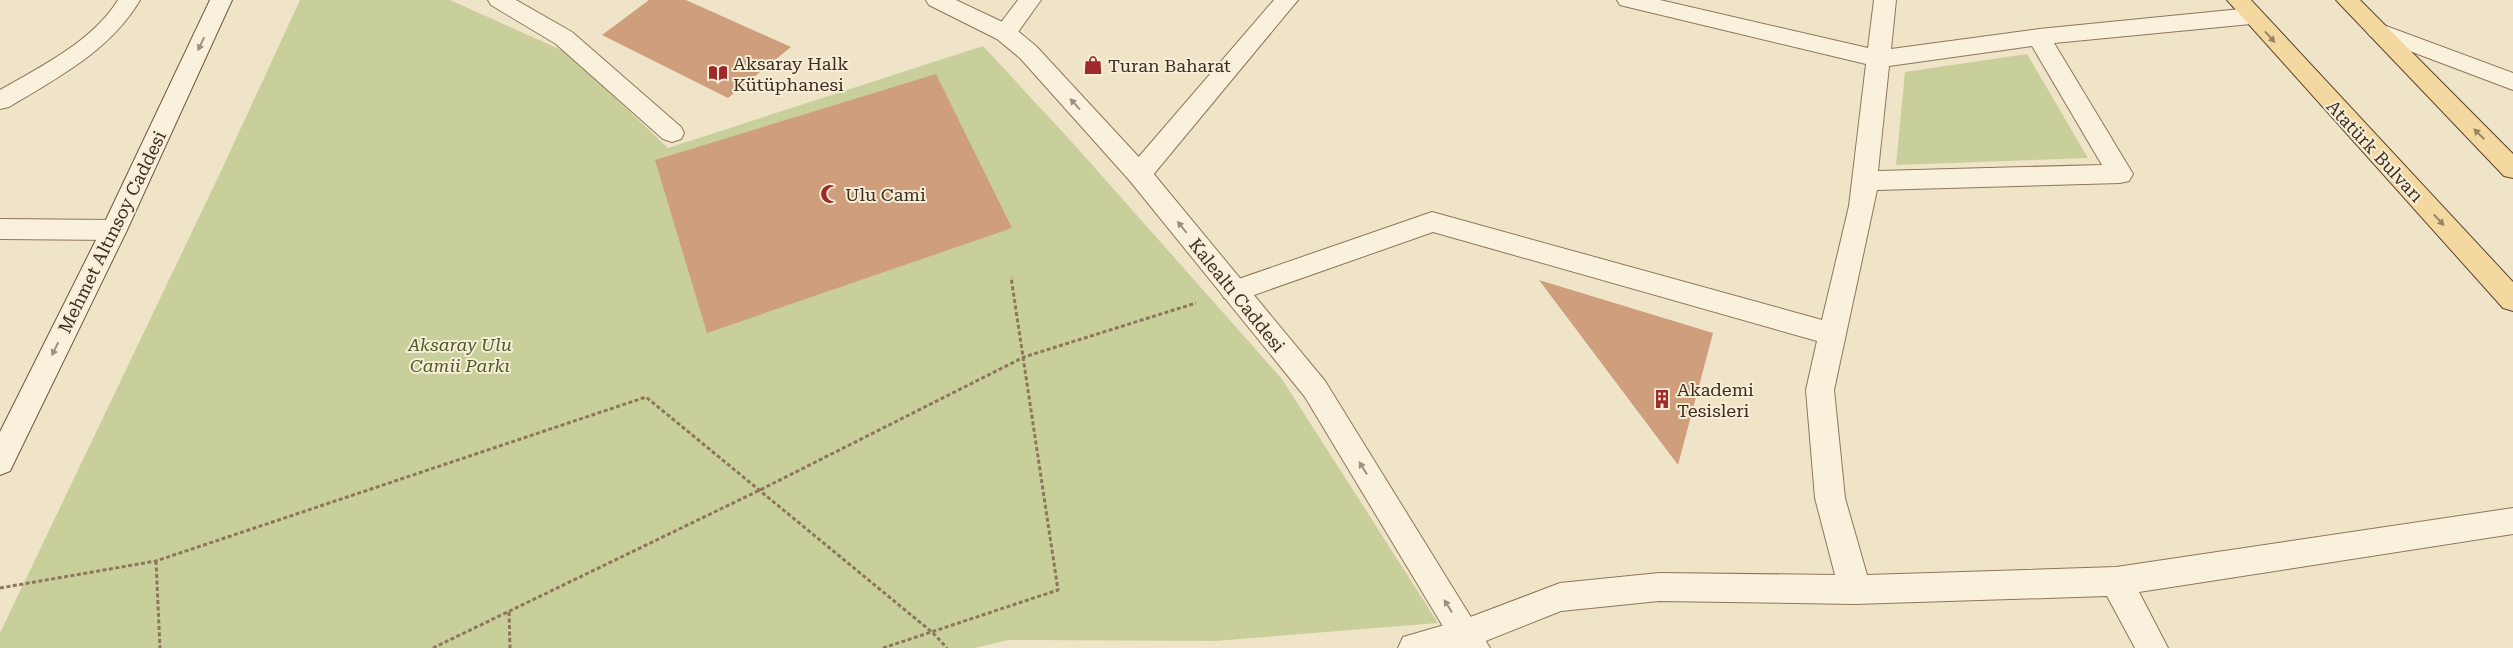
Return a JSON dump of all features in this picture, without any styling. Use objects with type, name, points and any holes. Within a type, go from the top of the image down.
[{"type":"main road","points":[[2347,0],[2513,169]]},
{"type":"main road","name":"Atatürk Bulvarı","points":[[2244,8],[2513,300]]},
{"type":"street","points":[[0,101],[33,82],[101,34],[124,12],[130,0]]},
{"type":"street","name":"Mehmet Altınsoy Caddesi","points":[[0,462],[114,230],[221,0]]},
{"type":"street","points":[[499,0],[564,38],[672,133]]},
{"type":"street","name":"Kalealtı Caddesi","points":[[937,0],[1005,33],[1028,52],[1139,174],[1315,389],[1469,641]]},
{"type":"street","points":[[1005,33],[1030,0]]},
{"type":"street","points":[[1139,174],[1287,0]]},
{"type":"street","points":[[1628,0],[1880,59],[2244,8]]},
{"type":"street","points":[[1855,590],[1830,498],[1820,390],[1862,206],[1880,59],[1885,0]]},
{"type":"street","points":[[2378,31],[2513,82]]},
{"type":"street","points":[[1866,181],[2120,174],[2039,37]]},
{"type":"street","points":[[1234,291],[1432,222],[1832,334]]},
{"type":"street","points":[[0,229],[114,230]]},
{"type":"street","points":[[1414,648],[1469,641],[1560,597],[1659,587],[1855,590],[2116,582],[2513,521]]},
{"type":"street","points":[[2116,582],[2152,648]]},
{"type":"path","points":[[883,648],[1058,590],[1011,277]]},
{"type":"path","points":[[433,648],[760,490],[1024,357],[1234,291]]},
{"type":"path","points":[[0,588],[156,561],[646,397],[933,632],[946,648]]},
{"type":"path","points":[[156,561],[160,648]]},
{"type":"path","points":[[509,612],[510,648]]},
{"type":"green space","name":"Aksaray Ulu Camii Parkı","points":[[300,0],[450,0],[568,53],[668,148],[983,46],[1071,141],[1282,379],[1438,623],[1215,641],[1008,640],[975,648],[0,648],[0,633],[222,169]]},
{"type":"green space","points":[[2027,54],[2088,158],[1896,165],[1905,72]]},
{"type":"building","name":"Aksaray Halk Kütüphanesi","points":[[649,0],[686,0],[791,47],[728,98],[602,35]]},
{"type":"building","name":"Ulu Cami","points":[[936,74],[1012,228],[707,333],[655,160]]},
{"type":"building","name":"Akademi Tesisleri","points":[[1539,280],[1713,333],[1678,465]]},
{"type":"place","name":"Turan Baharat","points":[[1093,65]]},
{"type":"place","name":"Aksaray Halk Kütüphanesi","points":[[718,73]]},
{"type":"place","name":"Ulu Cami","points":[[830,194]]},
{"type":"place","name":"Akademi Tesisleri","points":[[1662,399]]}]
